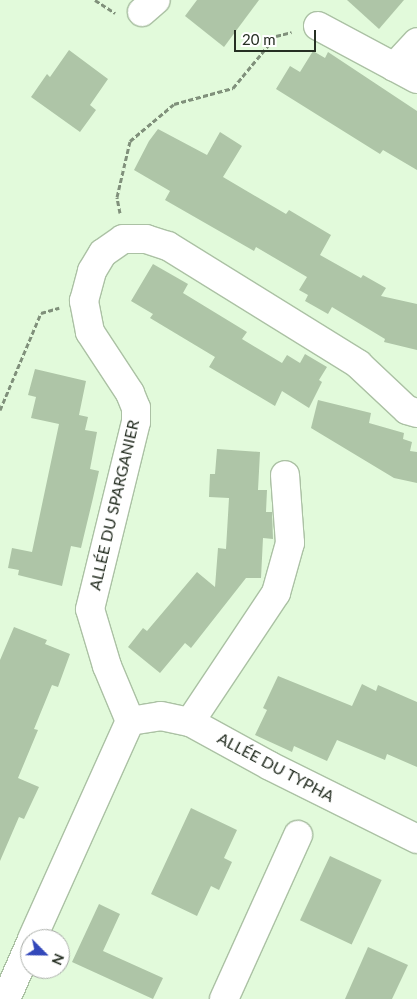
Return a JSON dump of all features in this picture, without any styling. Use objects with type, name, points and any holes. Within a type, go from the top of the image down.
[{"type":"street","points":[[318,26],[406,73],[417,42]]},
{"type":"street","points":[[123,239],[146,238],[168,246],[358,364],[407,410],[417,412]]},
{"type":"street","name":"ALLÉE DU SPARGANIER","points":[[123,239],[103,253],[92,271],[84,301],[90,332],[130,393],[136,408],[136,422],[90,609],[107,666],[130,720]]},
{"type":"street","points":[[190,722],[276,593],[290,543],[285,475]]},
{"type":"street","name":"ALLÉE DU TYPHA","points":[[130,720],[161,716],[190,722],[270,766],[417,839]]},
{"type":"street","points":[[36,929],[130,720]]},
{"type":"street","points":[[224,999],[298,835]]},
{"type":"street","points":[[6,999],[20,967]]},
{"type":"path","points":[[123,239],[117,197],[130,141],[174,104],[233,88],[276,36],[318,26]]},
{"type":"path","points":[[0,410],[41,313],[84,301]]},
{"type":"building","points":[[197,0],[259,0],[224,47],[185,16]]},
{"type":"building","points":[[347,0],[404,0],[379,29]]},
{"type":"building","points":[[69,50],[108,79],[90,105],[96,110],[80,132],[31,97],[47,74],[50,77]]},
{"type":"building","points":[[313,51],[325,58],[328,52],[417,111],[417,170],[383,150],[380,154],[276,89],[290,66],[300,72]]},
{"type":"building","points":[[158,129],[207,155],[220,132],[242,146],[223,177],[286,214],[289,210],[331,235],[320,255],[361,278],[363,275],[386,288],[381,296],[417,304],[417,350],[384,342],[385,339],[332,307],[328,314],[305,301],[308,295],[299,290],[307,277],[256,247],[254,251],[165,200],[170,191],[134,170],[149,141]]},
{"type":"building","points":[[153,264],[188,284],[183,293],[247,332],[242,339],[282,363],[287,355],[300,363],[305,354],[327,367],[319,380],[322,382],[309,408],[282,391],[275,406],[209,367],[215,357],[150,318],[153,314],[131,301]]},
{"type":"building","points":[[35,369],[86,381],[79,415],[88,417],[85,430],[97,432],[90,469],[99,471],[93,498],[81,548],[71,546],[62,586],[18,575],[19,570],[8,568],[12,548],[32,552],[59,424],[31,418],[36,397],[28,395]]},
{"type":"building","points":[[318,400],[371,413],[369,423],[404,433],[403,439],[412,442],[410,451],[417,452],[417,483],[394,478],[311,428]]},
{"type":"building","points":[[217,449],[260,452],[258,490],[267,490],[266,512],[272,512],[273,539],[263,538],[261,578],[246,578],[191,648],[185,643],[160,673],[128,647],[143,628],[147,631],[197,572],[215,587],[218,548],[226,549],[229,498],[209,497],[210,474],[215,474]]},
{"type":"building","points":[[14,627],[47,640],[45,644],[70,654],[58,687],[52,685],[34,729],[38,730],[18,778],[39,787],[24,819],[19,817],[0,861],[0,660]]},
{"type":"building","points":[[278,676],[352,706],[362,684],[376,691],[378,685],[417,702],[417,767],[387,754],[385,760],[337,740],[327,761],[294,746],[292,752],[255,735],[267,710],[263,708]]},
{"type":"building","points":[[191,808],[237,830],[224,858],[232,862],[219,890],[211,886],[197,916],[151,894]]},
{"type":"building","points":[[330,856],[382,880],[352,944],[300,920]]},
{"type":"building","points":[[99,904],[120,914],[103,951],[163,978],[153,999],[72,962]]},
{"type":"building","points":[[368,947],[408,965],[392,999],[345,999]]}]
